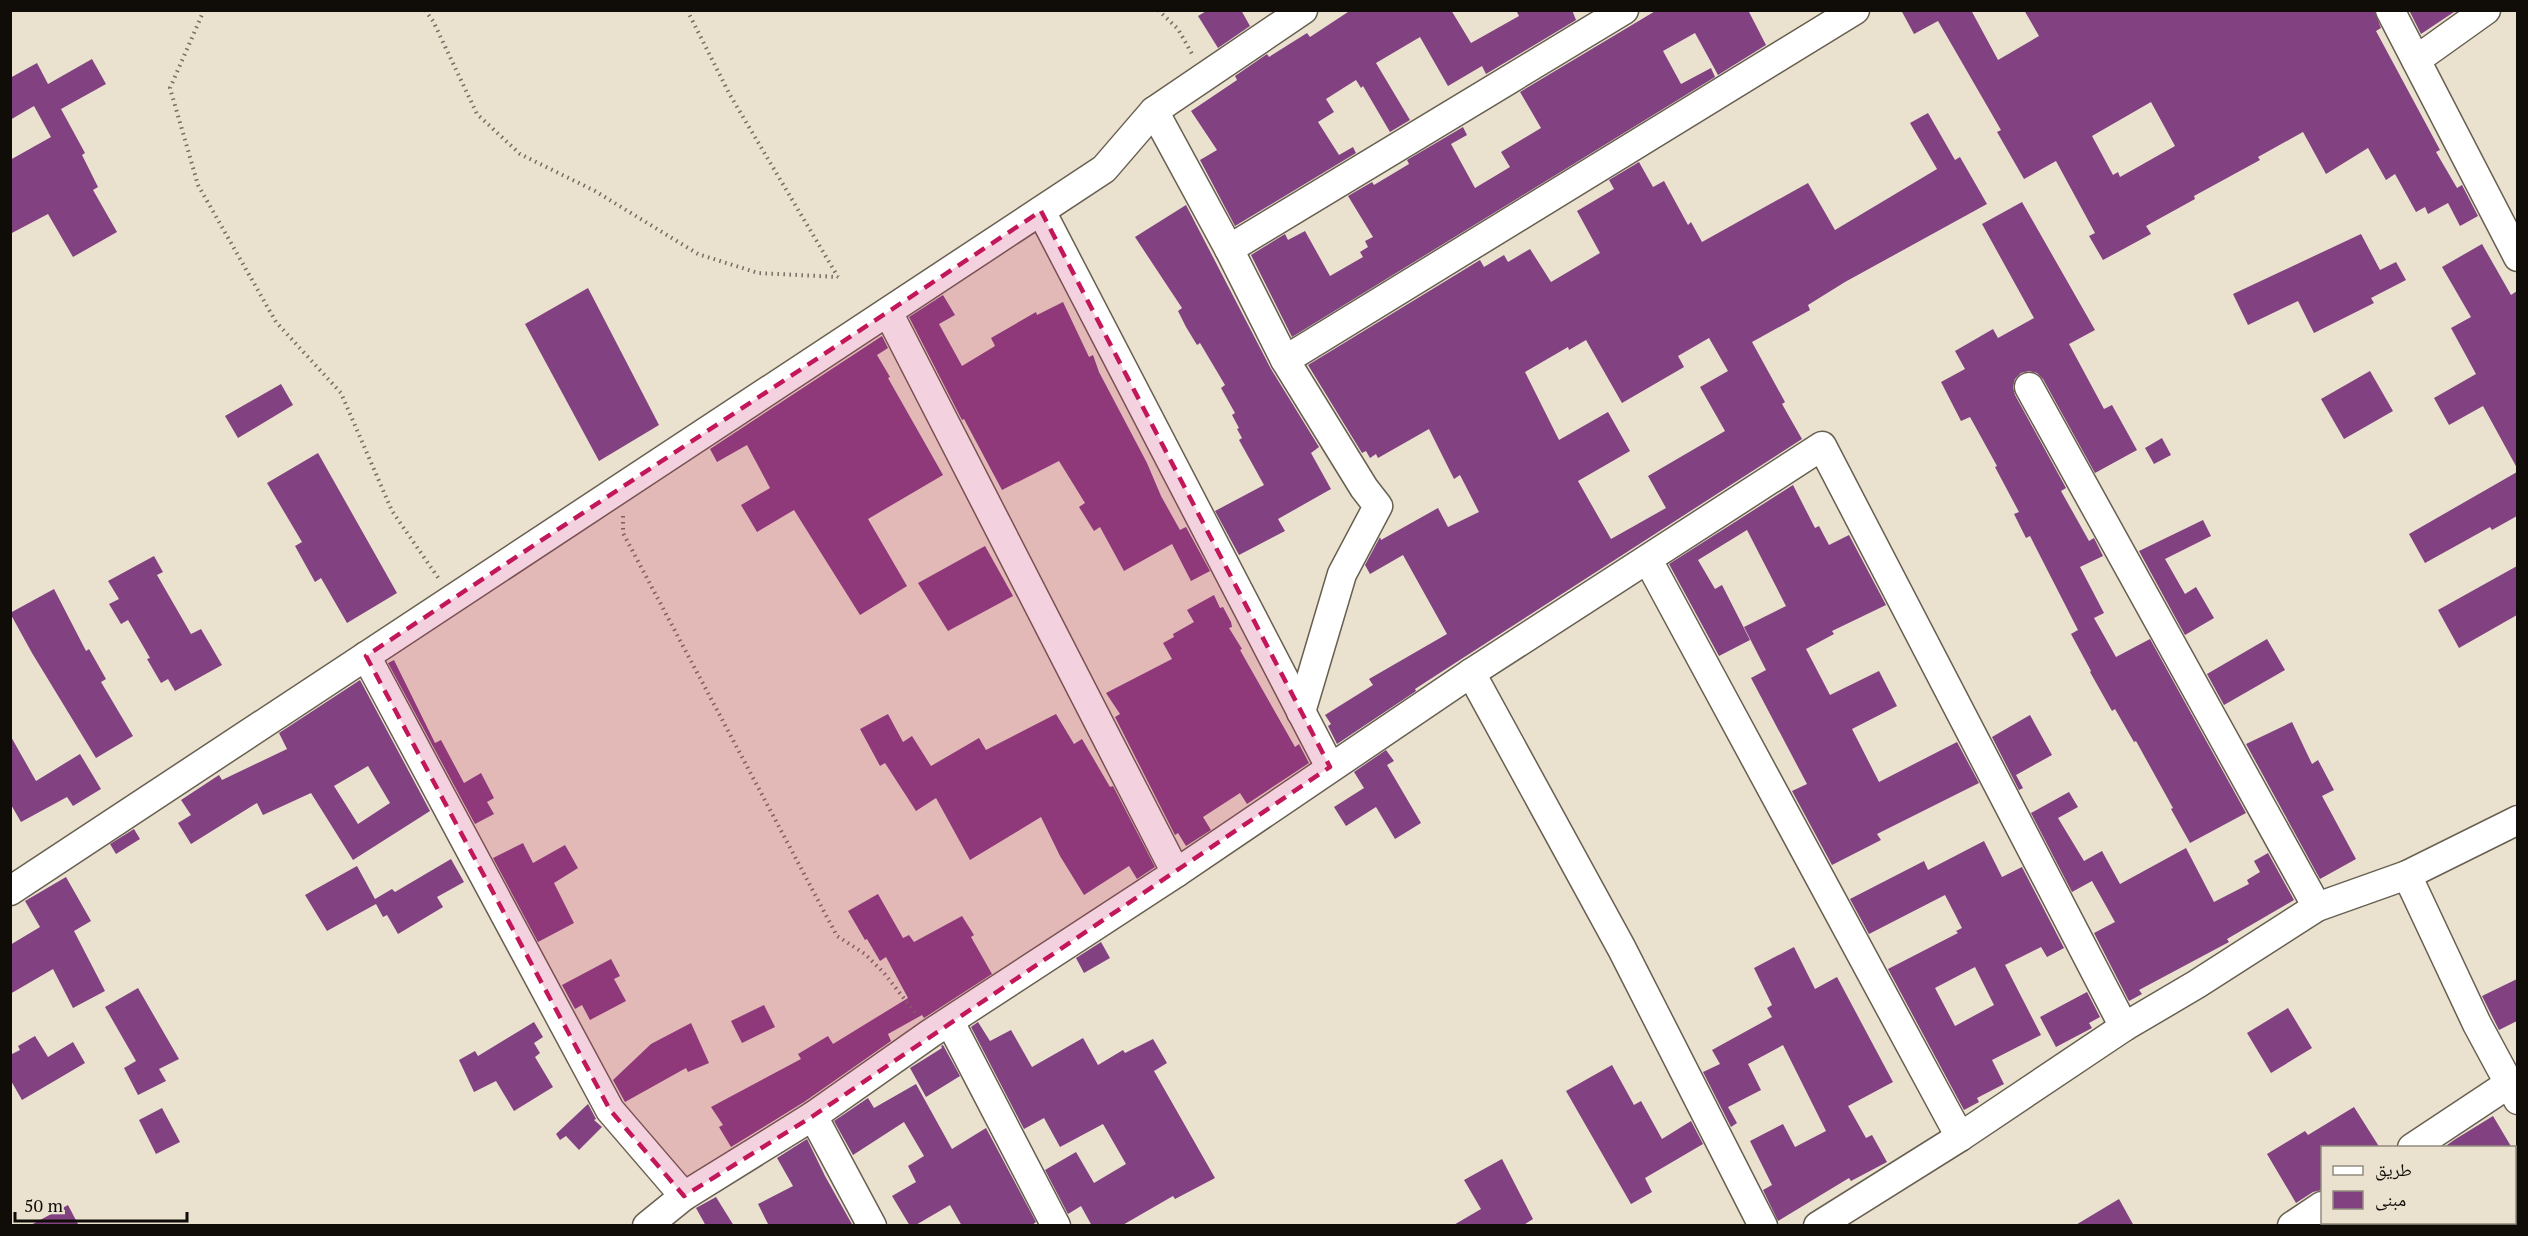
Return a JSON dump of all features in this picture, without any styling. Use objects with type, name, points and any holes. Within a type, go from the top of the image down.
[{"type":"street","points":[[10,891],[1104,169],[1154,111],[1303,10]]},
{"type":"street","points":[[1229,249],[1624,10]]},
{"type":"street","points":[[1285,360],[1855,10]]},
{"type":"street","points":[[2390,10],[2517,257]]},
{"type":"street","points":[[2416,60],[2486,10]]},
{"type":"street","points":[[1154,111],[1229,249],[1285,360],[1364,488],[1378,506],[1342,574],[1301,712]]},
{"type":"street","points":[[1041,211],[1330,767]]},
{"type":"street","points":[[888,312],[1176,873]]},
{"type":"street","points":[[2029,387],[2317,907]]},
{"type":"street","points":[[647,1226],[684,1196],[813,1116],[1471,673],[1822,446],[2124,1027]]},
{"type":"street","points":[[1648,560],[1960,1137]]},
{"type":"street","points":[[366,656],[610,1110],[684,1196]]},
{"type":"street","points":[[1471,673],[1622,949],[1763,1226]]},
{"type":"street","points":[[1818,1226],[1960,1137],[2124,1027],[2197,984],[2317,907],[2406,875],[2517,820]]},
{"type":"street","points":[[2406,875],[2431,931],[2512,1092],[2416,1146]]},
{"type":"street","points":[[941,1028],[1056,1226]]},
{"type":"street","points":[[813,1116],[872,1226]]},
{"type":"street","points":[[2292,1226],[2321,1207]]},
{"type":"path","points":[[204,10],[170,88],[198,185],[276,322],[341,393],[392,511],[453,599]]},
{"type":"path","points":[[425,10],[433,21],[477,114],[520,154],[595,191],[698,254],[758,273],[838,277],[730,95],[687,10]]},
{"type":"path","points":[[1158,10],[1178,29],[1205,77]]},
{"type":"path","points":[[620,489],[623,533],[837,936],[865,954],[941,1028]]},
{"type":"highlighted area","points":[[1041,211],[1330,767],[813,1116],[684,1196],[610,1110],[366,656]]},
{"type":"building","points":[[1208,10],[1241,10],[1250,26],[1218,48],[1198,16]]},
{"type":"building","points":[[1351,10],[1451,10],[1471,43],[1519,16],[1516,10],[1572,10],[1576,20],[1486,74],[1482,66],[1448,86],[1420,37],[1376,63],[1410,120],[1390,132],[1363,86],[1361,88],[1356,80],[1326,99],[1334,112],[1318,122],[1339,155],[1353,147],[1356,153],[1235,226],[1200,160],[1217,150],[1191,111],[1237,80],[1235,76],[1267,54],[1269,57],[1307,33],[1310,37]]},
{"type":"building","points":[[1657,10],[1748,10],[1766,45],[1718,75],[1695,33],[1663,51],[1681,84],[1711,68],[1715,77],[1292,337],[1251,255],[1285,234],[1288,240],[1305,231],[1330,276],[1363,257],[1360,252],[1368,247],[1365,241],[1373,237],[1348,196],[1372,182],[1374,185],[1409,164],[1407,160],[1463,127],[1467,135],[1451,144],[1475,188],[1510,167],[1501,152],[1541,128],[1520,92]]},
{"type":"building","points":[[1901,10],[1971,10],[1998,60],[2039,36],[2024,10],[2374,10],[2381,28],[2376,31],[2440,150],[2436,152],[2457,188],[2462,185],[2478,216],[2460,226],[2448,203],[2428,214],[2425,207],[2416,212],[2395,174],[2386,180],[2368,148],[2326,174],[2303,132],[2258,157],[2260,160],[2194,196],[2195,199],[2146,226],[2151,234],[2103,260],[2089,236],[2095,233],[2056,161],[2024,179],[1997,132],[2001,130],[1938,21],[1914,34]],"holes":[[[2151,102],[2175,146],[2120,177],[2118,172],[2113,175],[2092,136]]]},
{"type":"building","points":[[2409,10],[2457,10],[2421,34]]},
{"type":"building","points":[[92,59],[106,84],[61,109],[85,153],[82,155],[98,187],[93,190],[117,232],[73,257],[48,214],[10,234],[10,160],[51,137],[34,106],[10,120],[10,78],[37,63],[48,84]]},
{"type":"building","points":[[1928,113],[1955,160],[1960,157],[1987,204],[1845,282],[1808,305],[1810,310],[1752,342],[1785,402],[1782,404],[1802,439],[1415,689],[1416,691],[1337,744],[1328,726],[1331,724],[1325,715],[1373,685],[1369,679],[1447,634],[1403,555],[1370,574],[1365,565],[1380,537],[1381,540],[1438,508],[1448,527],[1479,512],[1460,475],[1454,479],[1429,429],[1378,458],[1376,454],[1370,458],[1366,451],[1362,453],[1308,365],[1480,260],[1484,267],[1504,255],[1508,262],[1530,249],[1551,282],[1600,253],[1577,211],[1614,189],[1609,180],[1639,162],[1653,187],[1664,181],[1688,225],[1691,222],[1702,242],[1808,183],[1835,230],[1937,169],[1910,123]],"holes":[[[1709,338],[1728,371],[1700,387],[1725,431],[1648,476],[1666,508],[1611,539],[1578,481],[1630,451],[1608,412],[1559,440],[1525,372],[1568,347],[1569,350],[1586,340],[1622,403],[1684,367],[1678,356]]]},
{"type":"building","points":[[2022,202],[2095,330],[2069,344],[2104,409],[2112,405],[2137,450],[2095,473],[2043,379],[2037,373],[2029,371],[2021,373],[2015,379],[2013,387],[2015,395],[2066,488],[2061,491],[2089,541],[2094,538],[2103,556],[2080,567],[2104,613],[2094,618],[2116,657],[2150,639],[2246,813],[2190,843],[2136,741],[2134,742],[2115,709],[2112,711],[2090,672],[2071,634],[2078,630],[2030,536],[2026,538],[2014,514],[2019,512],[1995,467],[1997,466],[1970,417],[1961,421],[1941,382],[1965,369],[1955,351],[1993,329],[1998,338],[2034,318],[1982,224]]},
{"type":"building","points":[[1186,205],[1271,369],[1319,447],[1311,453],[1331,489],[1278,519],[1285,531],[1239,555],[1215,511],[1264,485],[1239,440],[1242,438],[1232,415],[1235,413],[1221,388],[1225,385],[1200,343],[1197,345],[1186,327],[1178,311],[1182,308],[1135,237]]},
{"type":"building","points":[[2361,234],[2380,270],[2396,262],[2406,280],[2371,298],[2374,303],[2314,333],[2298,301],[2248,325],[2233,294]]},
{"type":"building","points":[[2482,244],[2511,295],[2517,291],[2517,468],[2483,406],[2449,425],[2434,398],[2476,374],[2451,328],[2471,317],[2442,267]]},
{"type":"building","points":[[588,288],[659,425],[599,461],[525,324]]},
{"type":"building","points":[[943,295],[955,315],[939,324],[962,366],[995,346],[991,338],[1036,312],[1037,315],[1063,302],[1089,357],[1093,355],[1099,372],[1147,463],[1161,496],[1180,530],[1186,527],[1210,571],[1191,581],[1172,544],[1124,571],[1100,527],[1094,531],[1079,507],[1085,503],[1059,461],[1002,490],[964,419],[962,420],[909,317]]},
{"type":"building","points":[[882,336],[888,348],[877,355],[943,475],[868,519],[907,586],[860,615],[794,510],[757,532],[741,505],[770,488],[747,445],[717,462],[710,449]]},
{"type":"building","points":[[2370,371],[2393,411],[2344,439],[2321,399]]},
{"type":"building","points":[[281,384],[293,405],[238,438],[225,416]]},
{"type":"building","points":[[2162,438],[2171,455],[2154,464],[2145,448]]},
{"type":"building","points":[[318,453],[397,593],[347,623],[321,578],[315,582],[295,546],[302,542],[267,483]]},
{"type":"building","points":[[2517,472],[2517,516],[2492,530],[2490,527],[2425,563],[2409,534]]},
{"type":"building","points":[[1793,485],[1815,528],[1819,526],[1829,545],[1849,535],[1886,605],[1832,631],[1834,634],[1806,649],[1830,695],[1879,671],[1897,706],[1852,729],[1879,782],[1957,742],[1979,783],[1877,834],[1881,840],[1832,865],[1792,791],[1807,784],[1751,678],[1766,670],[1744,627],[1786,606],[1747,530],[1698,560],[1715,589],[1722,585],[1750,640],[1719,656],[1669,564]]},
{"type":"building","points":[[2203,520],[2211,536],[2165,559],[2185,594],[2196,587],[2214,618],[2185,635],[2139,551]]},
{"type":"building","points":[[985,546],[1013,596],[948,631],[918,583]]},
{"type":"building","points":[[154,556],[163,572],[157,575],[191,634],[201,629],[222,665],[175,691],[168,679],[161,683],[147,659],[150,658],[128,620],[121,624],[109,604],[119,599],[108,581]]},
{"type":"building","points":[[2517,566],[2517,615],[2459,648],[2438,610]]},
{"type":"building","points":[[54,589],[86,651],[89,649],[106,679],[101,682],[133,736],[96,758],[10,613]]},
{"type":"building","points":[[1214,595],[1220,608],[1223,607],[1231,622],[1232,627],[1229,628],[1242,649],[1240,650],[1295,747],[1299,744],[1309,763],[1247,804],[1240,793],[1203,817],[1211,830],[1186,846],[1178,833],[1175,835],[1115,717],[1120,714],[1106,693],[1172,659],[1163,643],[1174,637],[1173,634],[1194,622],[1187,610]]},
{"type":"building","points":[[2267,639],[2285,670],[2224,705],[2207,674]]},
{"type":"building","points":[[394,660],[435,743],[441,740],[464,783],[481,773],[494,798],[487,802],[494,814],[475,824],[388,663]]},
{"type":"building","points":[[360,680],[430,811],[353,860],[311,793],[263,815],[257,803],[191,844],[178,823],[191,815],[181,800],[219,775],[222,780],[287,749],[279,733]],"holes":[[[368,766],[390,803],[358,824],[334,786]]]},
{"type":"building","points":[[888,714],[903,742],[912,736],[931,766],[979,738],[986,750],[1056,714],[1074,744],[1082,739],[1110,787],[1113,786],[1155,867],[1137,879],[1129,866],[1084,895],[1060,856],[1041,817],[970,860],[936,798],[916,811],[885,763],[880,766],[860,729]]},
{"type":"building","points":[[2030,715],[2052,755],[2016,775],[2023,788],[2019,790],[1992,737]]},
{"type":"building","points":[[2292,722],[2312,764],[2318,760],[2334,790],[2322,796],[2356,859],[2320,879],[2246,744]]},
{"type":"building","points":[[10,735],[36,781],[80,754],[101,789],[73,806],[67,797],[21,822],[10,803]]},
{"type":"building","points":[[1386,750],[1394,761],[1387,765],[1421,823],[1395,839],[1376,807],[1346,826],[1334,807],[1364,788],[1354,772]]},
{"type":"building","points":[[2069,792],[2078,807],[2058,818],[2084,861],[2102,851],[2120,884],[2186,848],[2214,902],[2249,884],[2247,880],[2260,872],[2254,861],[2268,853],[2294,900],[2227,939],[2229,942],[2139,990],[2142,994],[2129,1001],[2094,933],[2115,922],[2092,881],[2072,892],[2031,813]]},
{"type":"building","points":[[134,829],[140,839],[116,854],[110,844]]},
{"type":"building","points":[[1984,841],[2002,877],[2022,867],[2064,948],[2047,957],[2041,947],[2005,965],[2041,1035],[1992,1060],[2004,1084],[1977,1098],[1979,1102],[1964,1110],[1888,969],[1958,933],[1956,931],[1962,928],[1945,895],[1869,934],[1850,899],[1924,861],[1928,870]],"holes":[[[1975,967],[1994,1005],[1955,1026],[1935,988]]]},
{"type":"building","points":[[523,843],[533,863],[565,845],[578,868],[554,883],[574,923],[538,942],[493,858]]},
{"type":"building","points":[[451,859],[464,882],[437,897],[443,907],[398,934],[387,915],[383,917],[376,904],[327,931],[305,895],[357,866],[375,899],[392,889],[395,892]]},
{"type":"building","points":[[66,877],[91,921],[74,931],[105,991],[73,1008],[53,969],[10,994],[10,945],[40,927],[25,901]]},
{"type":"building","points":[[878,894],[903,938],[909,935],[914,942],[962,916],[974,935],[971,937],[992,974],[924,1018],[922,1015],[888,1034],[891,1041],[804,1102],[731,1147],[719,1127],[723,1125],[711,1107],[801,1059],[798,1054],[828,1036],[833,1044],[908,998],[886,957],[880,961],[848,911]]},
{"type":"building","points":[[1101,942],[1110,958],[1084,973],[1076,958]]},
{"type":"building","points":[[1794,947],[1815,989],[1837,977],[1893,1082],[1848,1106],[1866,1138],[1872,1135],[1887,1162],[1851,1181],[1849,1178],[1778,1221],[1763,1190],[1772,1185],[1750,1141],[1783,1124],[1795,1147],[1826,1131],[1783,1045],[1748,1064],[1761,1090],[1728,1107],[1737,1123],[1731,1127],[1703,1072],[1720,1064],[1712,1050],[1772,1017],[1767,1008],[1772,1005],[1754,968]]},
{"type":"building","points":[[611,959],[620,976],[614,979],[626,1001],[590,1020],[582,1005],[575,1009],[562,985]]},
{"type":"building","points":[[2517,979],[2517,1021],[2499,1030],[2482,996]]},
{"type":"building","points":[[138,988],[179,1059],[159,1069],[166,1081],[138,1095],[124,1068],[136,1061],[105,1007]]},
{"type":"building","points":[[2087,992],[2100,1017],[2089,1023],[2092,1028],[2056,1047],[2040,1017]]},
{"type":"building","points":[[764,1005],[775,1027],[742,1043],[731,1021]]},
{"type":"building","points":[[2288,1008],[2312,1048],[2271,1073],[2247,1033]]},
{"type":"building","points":[[534,1022],[543,1037],[534,1043],[540,1053],[535,1057],[553,1087],[514,1111],[496,1081],[474,1092],[459,1060],[475,1051],[478,1056]]},
{"type":"building","points":[[978,1022],[990,1041],[1011,1030],[1032,1067],[1083,1038],[1098,1065],[1123,1050],[1125,1053],[1153,1039],[1167,1063],[1154,1071],[1215,1178],[1175,1199],[1173,1196],[1121,1226],[1092,1226],[1081,1206],[1068,1214],[1045,1170],[1076,1152],[1094,1183],[1126,1164],[1103,1124],[1060,1147],[1044,1118],[1024,1129],[971,1027]]},
{"type":"building","points":[[691,1023],[709,1063],[688,1072],[686,1068],[625,1102],[613,1080],[651,1044]]},
{"type":"building","points":[[35,1036],[48,1057],[73,1042],[85,1063],[22,1100],[10,1079],[10,1055],[20,1050],[18,1046]]},
{"type":"building","points":[[943,1045],[960,1076],[926,1097],[910,1068],[942,1048]]},
{"type":"building","points":[[1612,1065],[1634,1105],[1641,1101],[1662,1139],[1691,1121],[1703,1144],[1645,1178],[1652,1192],[1631,1204],[1566,1091]]},
{"type":"building","points":[[916,1084],[952,1149],[986,1128],[1036,1222],[1031,1226],[962,1226],[950,1205],[914,1226],[910,1226],[892,1196],[916,1182],[908,1166],[924,1156],[904,1122],[853,1155],[834,1121],[868,1098],[874,1108]]},
{"type":"building","points":[[588,1104],[596,1119],[594,1120],[602,1127],[579,1150],[566,1136],[560,1140],[556,1134]]},
{"type":"building","points":[[2354,1107],[2379,1146],[2321,1146],[2321,1190],[2313,1192],[2296,1203],[2267,1154],[2305,1131],[2308,1135]]},
{"type":"building","points":[[162,1108],[180,1142],[156,1154],[139,1120]]},
{"type":"building","points":[[2493,1116],[2511,1146],[2446,1146]]},
{"type":"building","points":[[807,1139],[853,1226],[769,1226],[758,1204],[793,1186],[777,1158]]},
{"type":"building","points":[[1502,1159],[1533,1219],[1522,1226],[1452,1226],[1481,1209],[1464,1180]]},
{"type":"building","points":[[716,1197],[734,1226],[706,1226],[696,1208]]},
{"type":"building","points":[[2119,1199],[2134,1226],[2074,1226]]},
{"type":"building","points":[[68,1205],[79,1226],[29,1226]]}]
